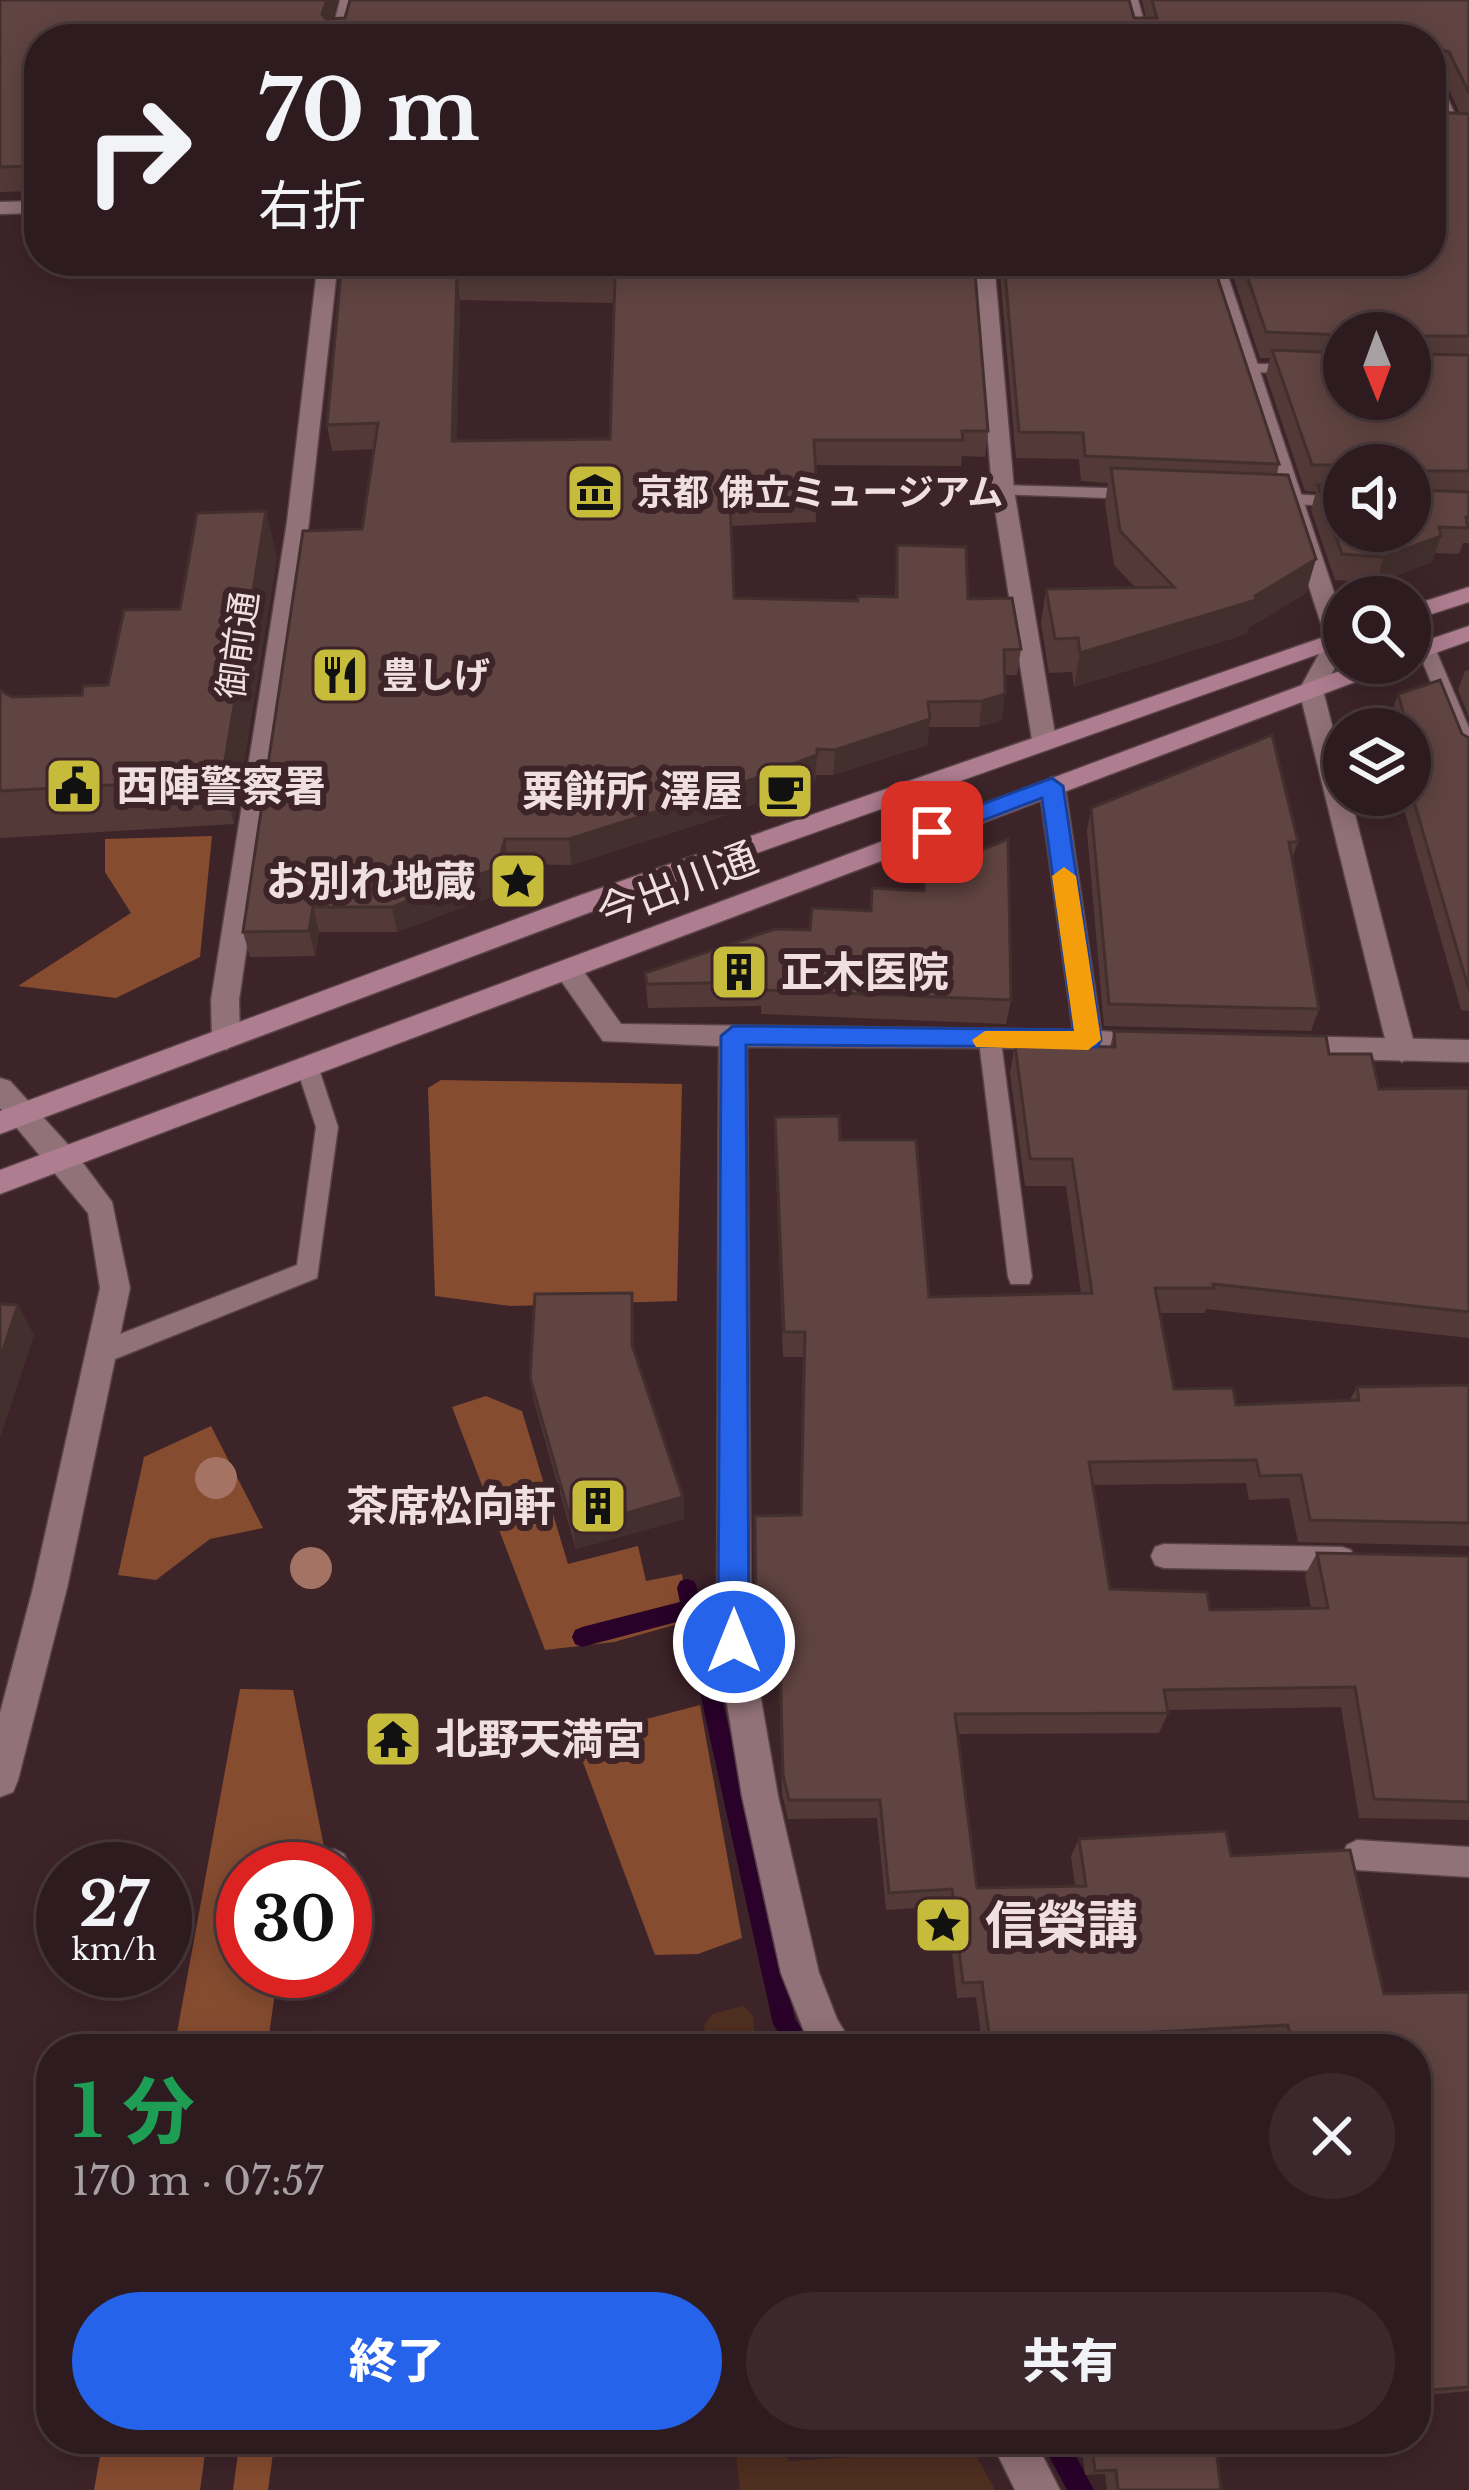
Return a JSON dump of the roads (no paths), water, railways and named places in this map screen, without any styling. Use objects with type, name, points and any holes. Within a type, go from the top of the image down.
[{"type":"main road","points":[[1431,607],[1469,594]]},
{"type":"main road","points":[[1431,646],[1469,633]]},
{"type":"main road","name":"今出川通","points":[[13,1118],[1044,740],[1323,644]]},
{"type":"main road","name":"今出川通","points":[[0,1182],[1327,684]]},
{"type":"street","name":"御前通","points":[[226,1040],[225,1000],[298,522],[326,276]]},
{"type":"street","points":[[985,276],[1003,490],[1044,740]]},
{"type":"street","points":[[1219,276],[1323,589]]},
{"type":"street","points":[[1323,669],[1311,690],[1402,1051]]},
{"type":"street","points":[[1052,786],[1088,1040]]},
{"type":"street","points":[[569,972],[613,1034],[1178,1043]]},
{"type":"street","points":[[733,1036],[734,1642],[760,1796],[800,1973],[824,2034]]},
{"type":"street","points":[[1268,1046],[1469,1051]]},
{"type":"street","points":[[0,1089],[13,1118],[64,1159],[102,1210],[116,1288],[50,1588],[0,1780]]},
{"type":"street","points":[[1019,2454],[1038,2490]]},
{"type":"lane","points":[[1446,103],[1462,129]]},
{"type":"lane","points":[[1249,367],[1323,368]]},
{"type":"lane","points":[[1003,490],[1171,495]]},
{"type":"lane","points":[[1243,497],[1323,500]]},
{"type":"lane","points":[[1431,676],[1468,746]]},
{"type":"lane","points":[[990,1040],[1021,1277]]},
{"type":"lane","points":[[100,1353],[308,1271],[327,1127],[308,1069]]},
{"type":"lane","points":[[1164,1556],[1375,1560]]},
{"type":"lane","points":[[1357,1855],[1469,1862]]},
{"type":"waterway","points":[[687,1588],[785,2024],[792,2034]]},
{"type":"waterway","points":[[582,1637],[691,1609]]},
{"type":"waterway","points":[[1061,2454],[1081,2490]]},
{"type":"place","name":"京都 佛立ミュージアム","points":[[595,492]]},
{"type":"place","name":"豊しげ","points":[[340,675]]},
{"type":"place","name":"西陣警察署","points":[[74,786]]},
{"type":"place","name":"粟餅所 澤屋","points":[[785,791]]},
{"type":"place","name":"お別れ地蔵","points":[[518,881]]},
{"type":"place","name":"正木医院","points":[[739,972]]},
{"type":"place","name":"茶席松向軒","points":[[598,1506]]},
{"type":"place","name":"北野天満宮","points":[[393,1739]]},
{"type":"place","name":"信榮講","points":[[943,1925]]}]
